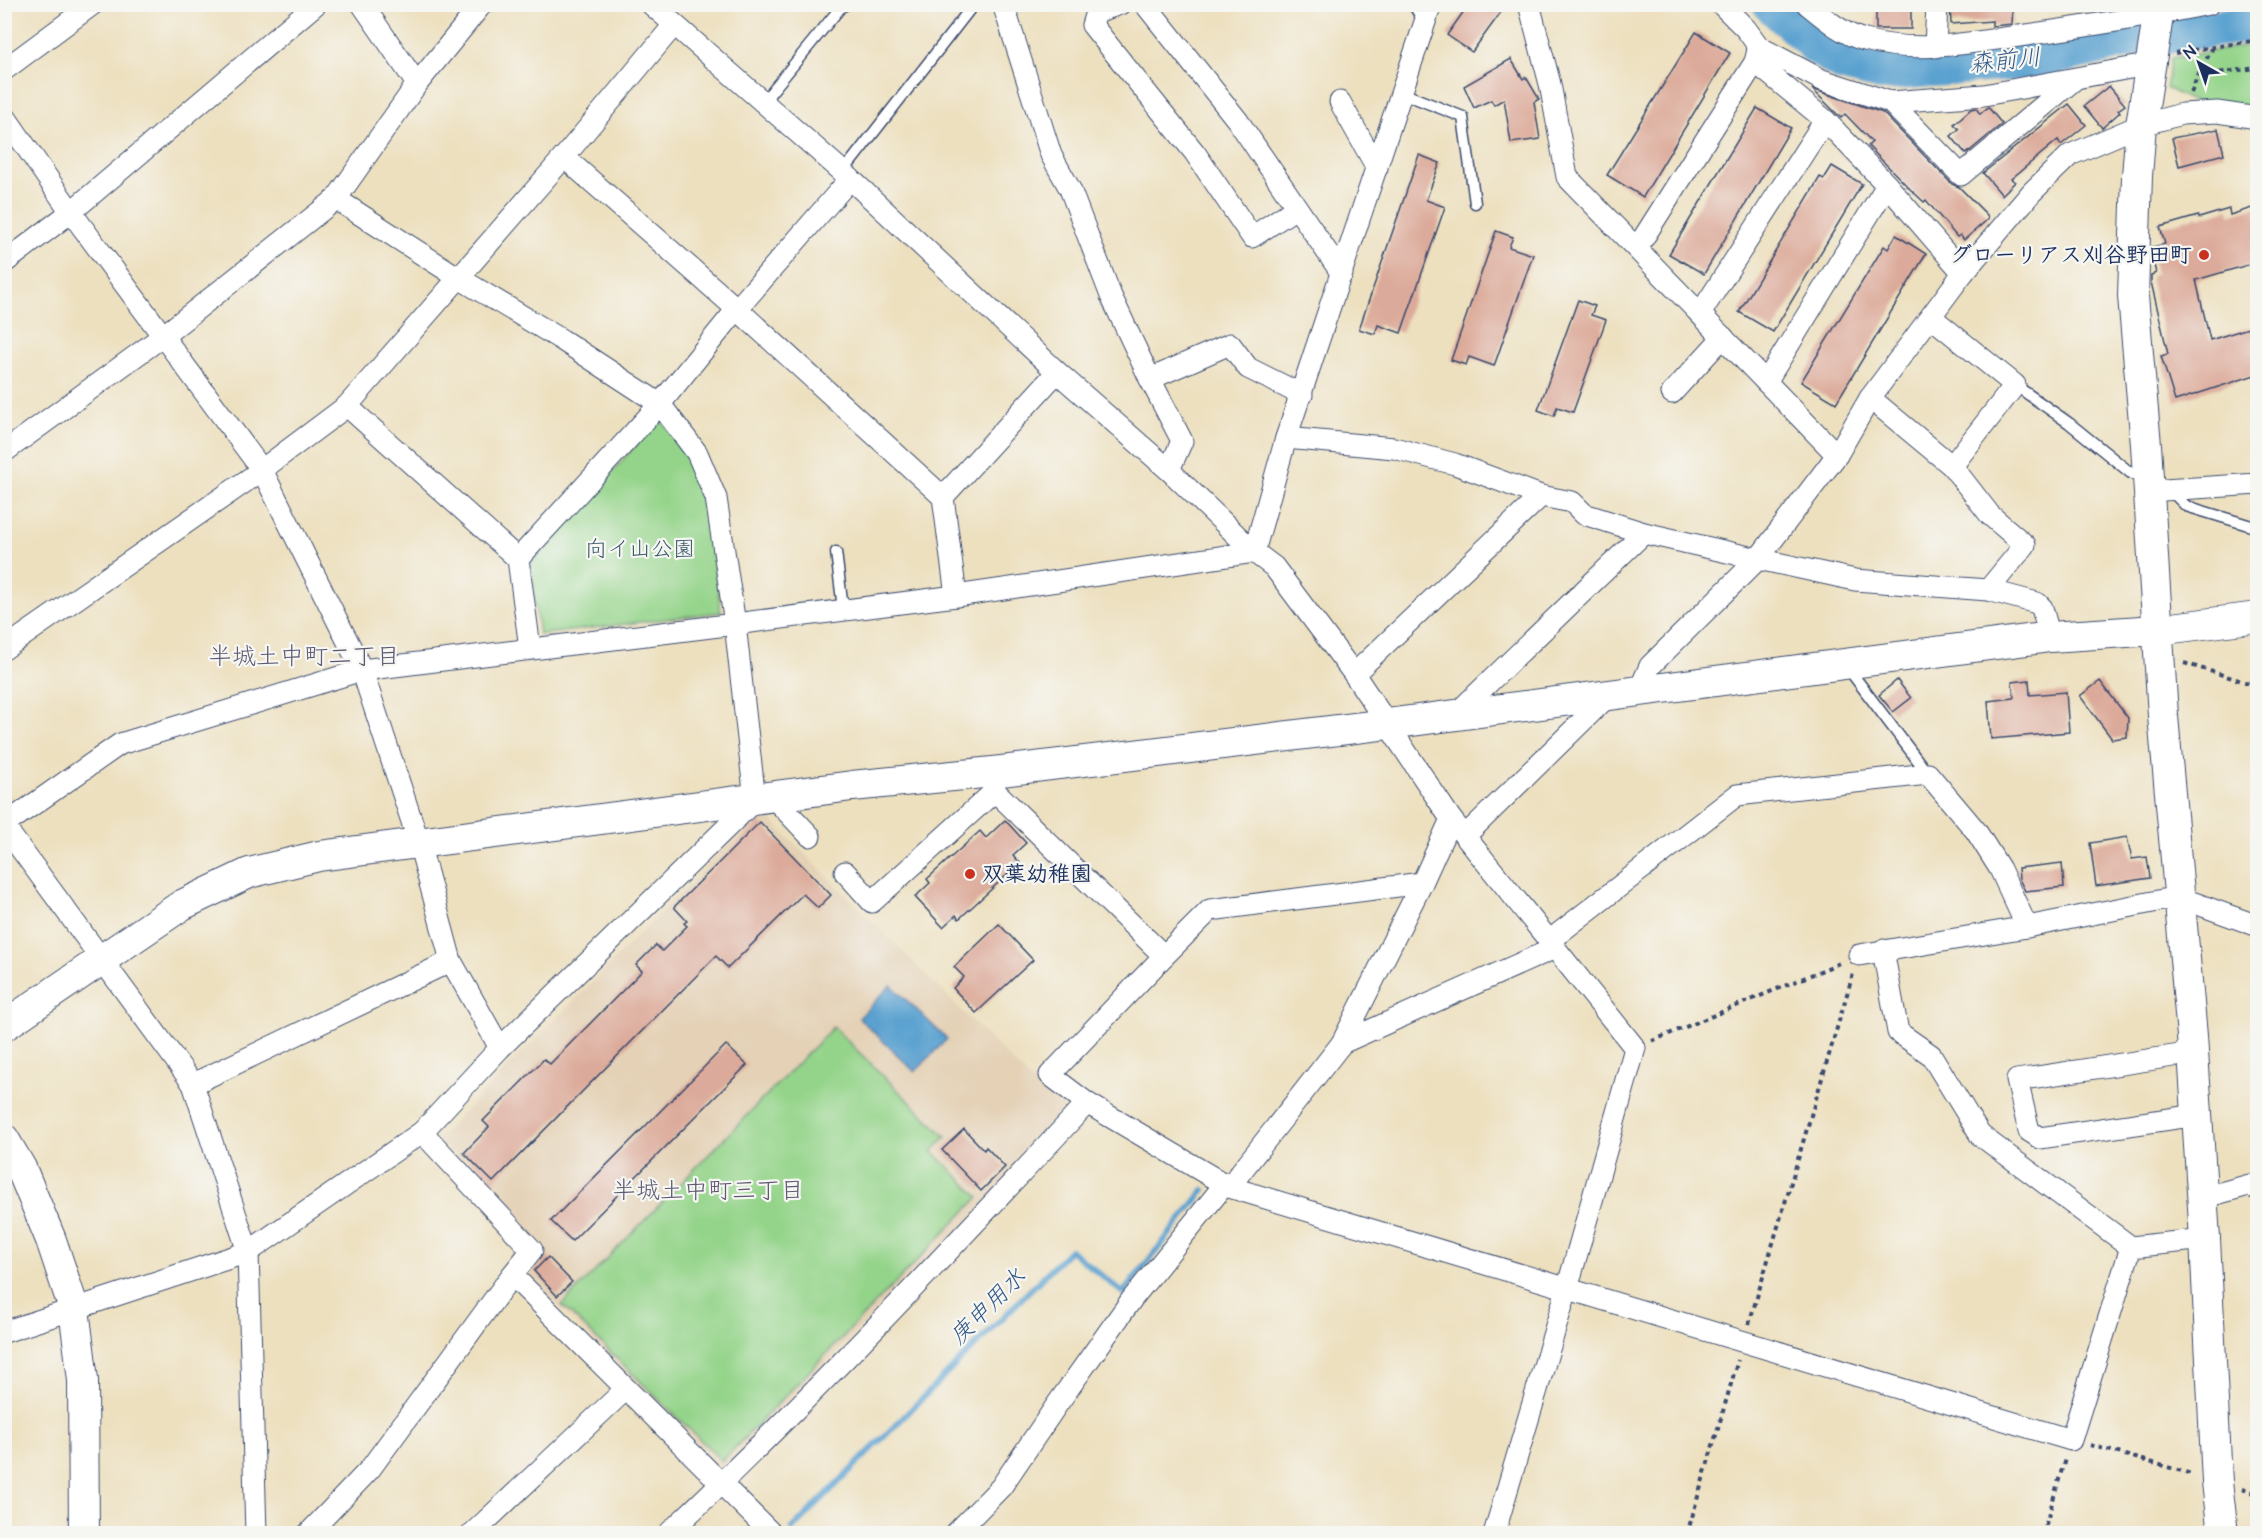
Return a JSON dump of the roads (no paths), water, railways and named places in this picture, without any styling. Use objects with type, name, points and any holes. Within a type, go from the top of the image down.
[{"type":"street","points":[[4,70],[93,4]]},
{"type":"street","points":[[4,263],[71,212],[316,4]]},
{"type":"street","points":[[362,4],[417,84]]},
{"type":"street","points":[[4,452],[163,336],[336,199],[417,84],[482,4]]},
{"type":"street","points":[[651,4],[847,175],[1057,372],[1169,470],[1254,552],[1274,567],[1354,674],[1450,819],[1635,1048],[1568,1289],[1494,1533]]},
{"type":"street","points":[[1003,4],[1051,155],[1070,189],[1111,296],[1182,441],[1169,470]]},
{"type":"street","points":[[1120,4],[1096,12],[1092,25],[1196,153],[1252,237],[1296,208]]},
{"type":"street","points":[[1145,4],[1238,121],[1342,274]]},
{"type":"street","points":[[1529,4],[1550,84],[1567,177],[1837,455]]},
{"type":"street","points":[[1721,4],[1746,29],[1757,55],[1826,120],[1887,184],[1964,273]]},
{"type":"street","points":[[1807,4],[1831,23],[1862,40],[1896,47],[1935,47],[2159,9],[2209,4]]},
{"type":"street","points":[[1935,47],[1937,4]]},
{"type":"street","points":[[2159,9],[2141,125],[2133,296],[2150,485],[2158,642],[2178,897],[2193,1053],[2217,1482],[2223,1533]]},
{"type":"street","points":[[1254,552],[1286,438],[1428,14]]},
{"type":"street","points":[[4,649],[262,470],[348,406],[564,157],[674,25]]},
{"type":"street","points":[[1637,248],[1757,55]]},
{"type":"street","points":[[1757,55],[1822,80],[1890,102],[1984,95],[2152,63]]},
{"type":"street","points":[[1890,102],[1961,175],[2075,79]]},
{"type":"street","points":[[1340,102],[1377,168]]},
{"type":"street","points":[[1639,691],[1650,666],[1758,559],[1837,455],[1870,398],[1964,273],[2032,192],[2070,155],[2141,125],[2182,114],[2217,112],[2258,118]]},
{"type":"street","points":[[4,115],[71,212],[262,470],[362,670],[419,843],[451,961],[500,1048]]},
{"type":"street","points":[[1700,314],[1826,120]]},
{"type":"street","points":[[564,157],[737,309],[943,497],[956,596]]},
{"type":"street","points":[[518,560],[660,404],[847,175]]},
{"type":"street","points":[[1766,382],[1887,184]]},
{"type":"street","points":[[336,199],[660,404],[697,453],[716,498],[764,799],[810,836]]},
{"type":"street","points":[[1931,317],[2015,385],[1952,466]]},
{"type":"street","points":[[1672,393],[1723,337]]},
{"type":"street","points":[[1150,379],[1230,344],[1248,368],[1302,395]]},
{"type":"street","points":[[943,497],[1057,372]]},
{"type":"street","points":[[1870,398],[1952,466],[1990,515],[2025,545],[1988,590]]},
{"type":"street","points":[[348,406],[518,560],[530,648]]},
{"type":"street","points":[[1286,438],[1394,448],[1455,464],[1541,496],[1572,502],[1584,514],[1644,533],[1758,559],[1855,580],[1988,590],[2037,603],[2043,609],[2050,637]]},
{"type":"street","points":[[2150,485],[2258,484]]},
{"type":"street","points":[[1354,674],[1541,496]]},
{"type":"street","points":[[1456,714],[1644,533]]},
{"type":"street","points":[[256,1533],[248,1252],[193,1084],[4,826],[120,744],[362,670],[956,596],[1254,552]]},
{"type":"street","points":[[4,1026],[182,905],[249,873],[319,856],[852,786],[994,781],[1456,714],[2050,637],[2158,642],[2258,617]]},
{"type":"street","points":[[1465,836],[1608,696]]},
{"type":"street","points":[[1342,1043],[1552,945],[1737,795],[1929,774],[1976,831],[2000,869],[2026,927]]},
{"type":"street","points":[[845,872],[872,902],[994,781]]},
{"type":"street","points":[[994,781],[1164,956]]},
{"type":"street","points":[[4,1332],[248,1252],[422,1132],[500,1048],[764,799]]},
{"type":"street","points":[[955,1533],[1001,1487],[1132,1299],[1342,1043],[1422,884],[1450,819]]},
{"type":"street","points":[[1422,884],[1210,910],[1050,1075],[1087,1103],[1227,1185],[2071,1440],[2131,1247]]},
{"type":"street","points":[[1858,955],[2026,927],[2178,897],[2258,926]]},
{"type":"street","points":[[1883,950],[1898,1032],[1931,1054],[1980,1135],[2131,1247],[2205,1239]]},
{"type":"street","points":[[193,1084],[451,961]]},
{"type":"street","points":[[2193,1053],[2017,1080],[2029,1131],[2040,1138],[2197,1115]]},
{"type":"street","points":[[668,1533],[722,1484],[912,1291],[1087,1103]]},
{"type":"street","points":[[308,1533],[370,1469],[532,1250],[422,1132]]},
{"type":"street","points":[[4,1139],[21,1168],[74,1309],[83,1380],[84,1533]]},
{"type":"street","points":[[2202,1198],[2249,1185],[2258,1190]]},
{"type":"street","points":[[512,1275],[772,1533]]},
{"type":"street","points":[[472,1533],[626,1389]]},
{"type":"lane","points":[[847,175],[974,4]]},
{"type":"lane","points":[[1413,4],[1428,14]]},
{"type":"lane","points":[[763,102],[843,5]]},
{"type":"lane","points":[[1402,93],[1463,117],[1475,202]]},
{"type":"lane","points":[[2015,385],[2150,485],[2186,506],[2258,528]]},
{"type":"lane","points":[[837,552],[843,609]]},
{"type":"lane","points":[[1845,665],[1929,774]]},
{"type":"water","points":[[891,985],[947,1039],[915,1072],[859,1018]]},
{"type":"waterway","name":"森前川","points":[[1771,4],[1818,47],[1844,63],[1881,72],[2038,60],[2129,39],[2258,23]]},
{"type":"waterway","name":"庚申用水","points":[[792,1529],[1070,1250],[1123,1293],[1204,1190]]},
{"type":"place","name":"グローリアス刈谷野田町","points":[[2204,255]]},
{"type":"place","name":"双葉幼稚園","points":[[970,874]]},
{"type":"district","name":"半城土中町二丁目","points":[[304,657]]},
{"type":"district","name":"半城土中町三丁目","points":[[708,1191]]},
{"type":"park label","name":"向イ山公園","points":[[640,549]]}]
